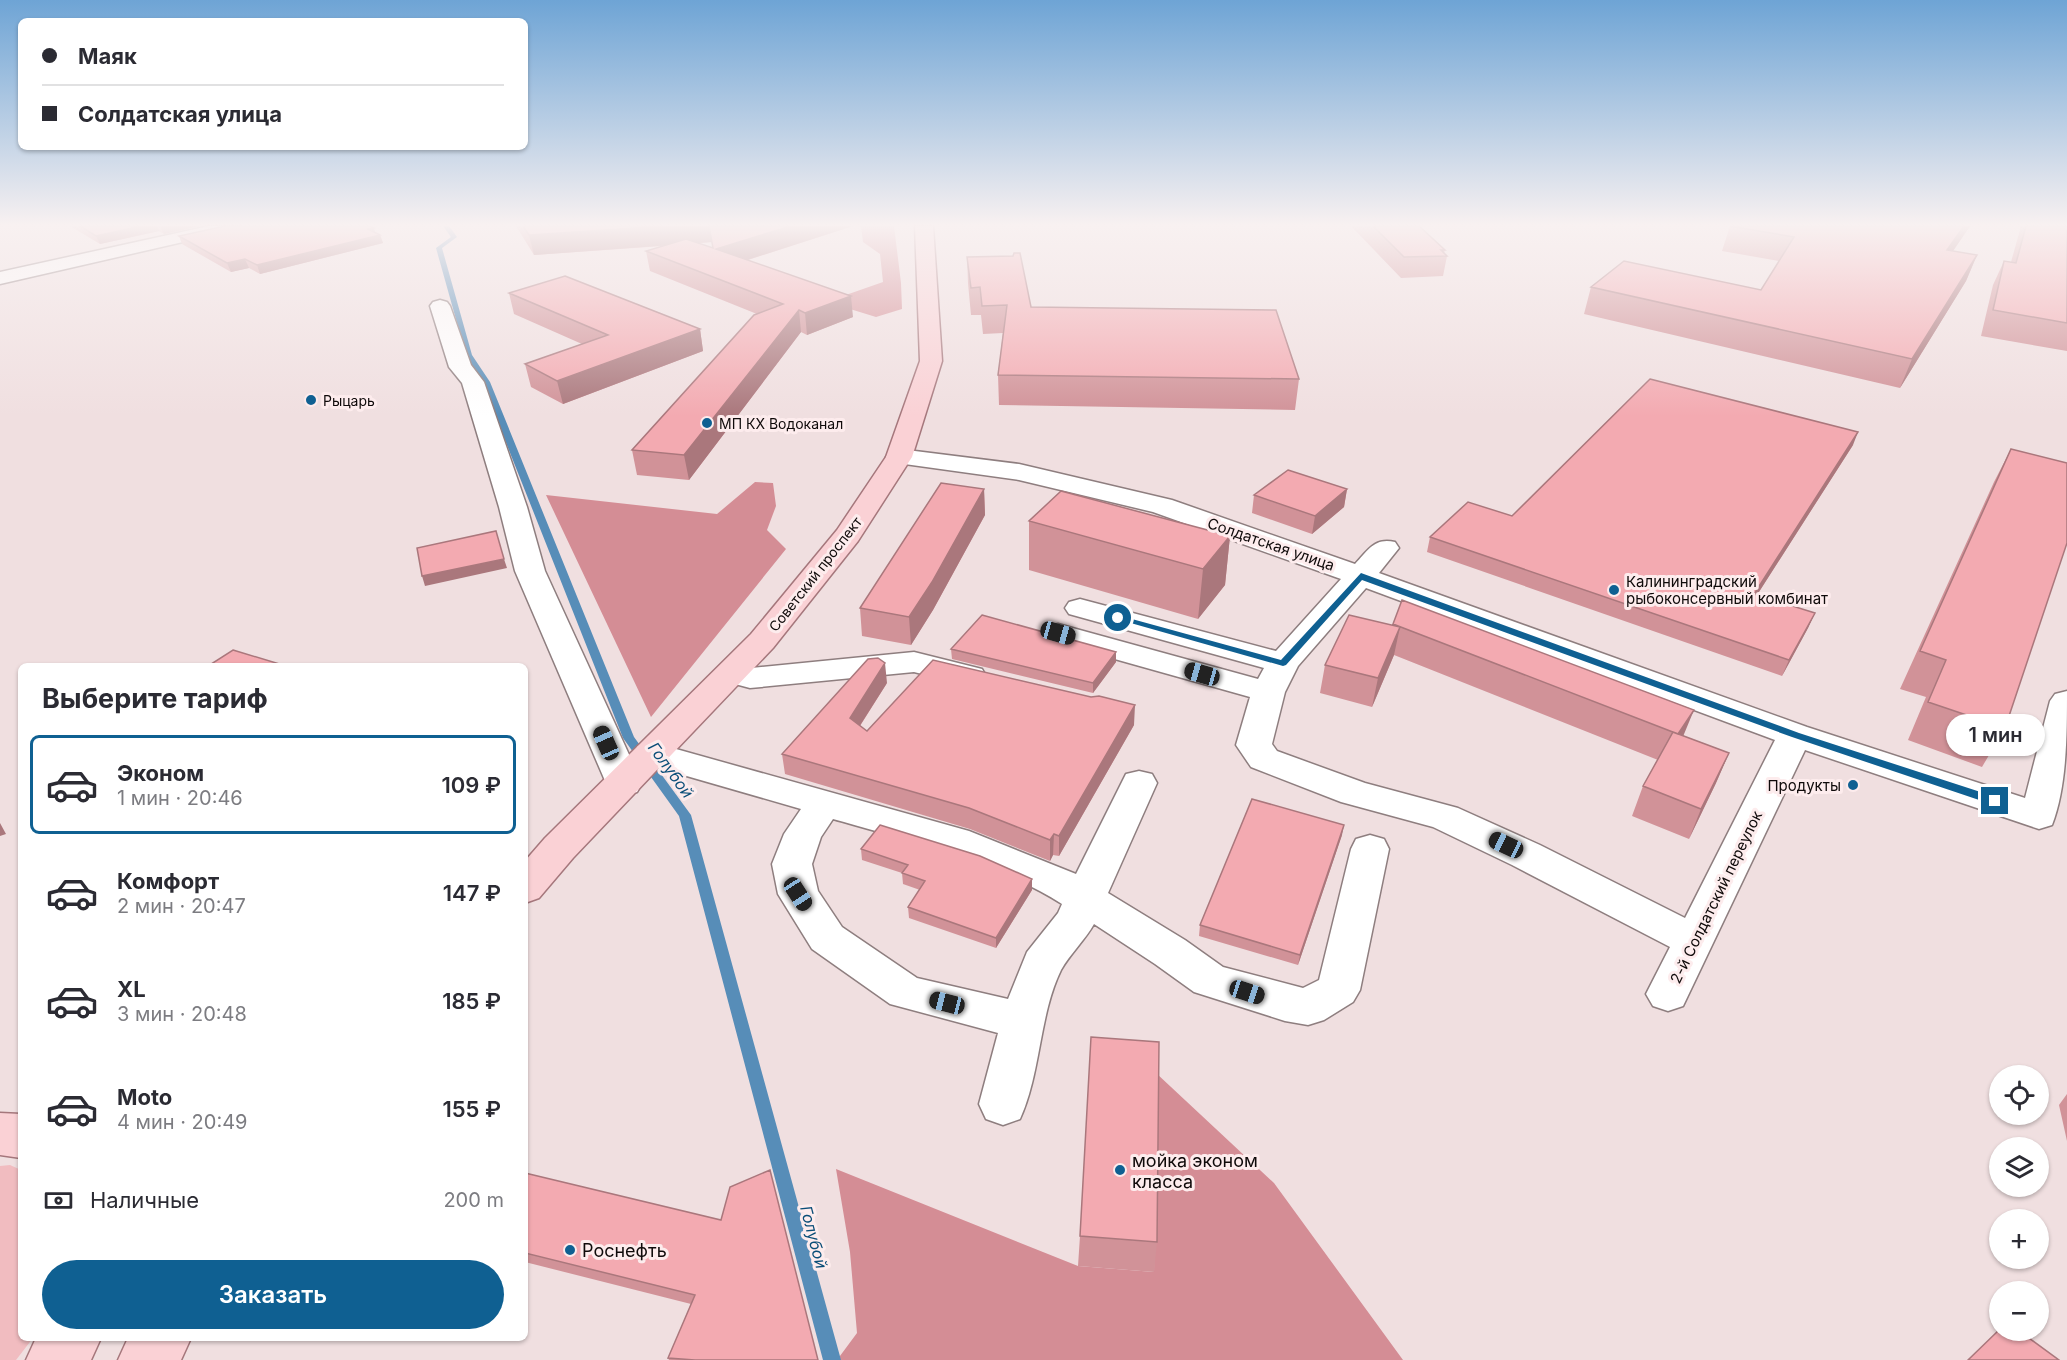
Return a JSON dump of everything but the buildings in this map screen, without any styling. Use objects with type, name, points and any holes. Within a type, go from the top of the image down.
[{"type":"main road","name":"Советский проспект","points":[[528,884],[559,848],[644,762],[741,675],[762,640],[848,535],[898,457],[931,361],[927,289]]},
{"type":"main road","name":"Советский проспект","points":[[528,872],[559,848]]},
{"type":"main road","points":[[0,1134],[18,1136]]},
{"type":"main road","points":[[54,1360],[70,1341]]},
{"type":"main road","points":[[146,1360],[162,1341]]},
{"type":"street","points":[[440,306],[460,367],[473,382],[513,507],[530,571],[644,762],[825,803],[955,841],[1055,880],[1209,980],[1285,1003],[1308,1007],[1338,990],[1370,849]]},
{"type":"street","name":"Солдатская улица","points":[[898,457],[1019,472],[1162,506],[1361,576],[1795,735],[2039,816],[2067,701]]},
{"type":"street","points":[[1385,548],[1276,678],[1254,745],[1264,759],[1354,793],[1445,817],[1526,855],[1694,941]]},
{"type":"street","points":[[1080,608],[1276,678]]},
{"type":"street","points":[[1058,633],[1276,678]]},
{"type":"street","points":[[741,675],[914,662],[1002,684]]},
{"type":"street","name":"2-й Солдатский переулок","points":[[1668,994],[1795,735]]},
{"type":"street","points":[[1003,1104],[1023,1021],[1042,964],[1074,922],[1139,783]]},
{"type":"street","points":[[825,803],[803,834],[792,864],[798,894],[827,938],[905,992],[1023,1021]]},
{"type":"shaded area","points":[[862,289],[901,289],[902,309],[876,317],[837,305],[843,296]]},
{"type":"shaded area","points":[[755,482],[773,483],[776,506],[767,530],[786,549],[651,717],[546,495],[717,514]]},
{"type":"shaded area","points":[[1156,1073],[1274,1183],[1403,1360],[837,1360],[857,1333],[850,1252],[836,1169],[1078,1266],[1154,1272]]},
{"type":"shaded area","points":[[10,1165],[18,1169],[18,1341],[31,1341],[16,1360],[0,1360],[0,1166]]},
{"type":"waterway","name":"Голубой","points":[[451,289],[469,355],[486,382],[629,738],[685,815],[832,1360]]},
{"type":"place","name":"Рыцарь","points":[[311,400]]},
{"type":"place","name":"МП КХ Водоканал","points":[[707,423]]},
{"type":"place","name":"Калининградский рыбоконсервный комбинат","points":[[1614,590]]},
{"type":"place","name":"Продукты","points":[[1853,785]]},
{"type":"place","name":"мойка эконом класса","points":[[1120,1170]]},
{"type":"place","name":"Роснефть","points":[[570,1250]]},
{"type":"route","points":[[1118,618],[1283,663],[1361,576],[1795,735],[1995,801]]}]
